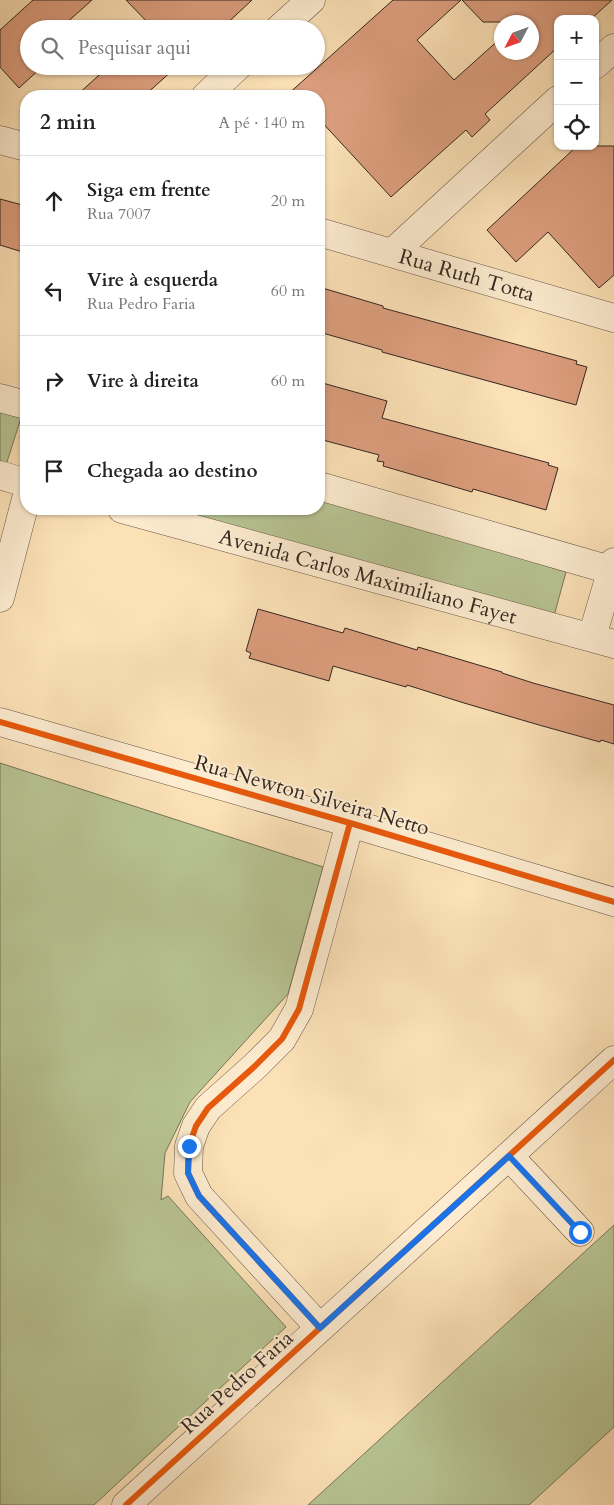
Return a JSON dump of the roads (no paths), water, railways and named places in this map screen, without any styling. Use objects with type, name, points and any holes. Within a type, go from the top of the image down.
[{"type":"street","points":[[289,20],[311,0]]},
{"type":"street","points":[[599,62],[614,48]]},
{"type":"street","points":[[212,90],[228,75]]},
{"type":"street","points":[[392,253],[554,104]]},
{"type":"street","points":[[0,140],[20,145]]},
{"type":"street","name":"Rua Ruth Totta","points":[[325,234],[614,318]]},
{"type":"street","points":[[0,398],[20,403]]},
{"type":"street","points":[[0,475],[20,481]]},
{"type":"street","points":[[325,488],[613,568],[603,640]]},
{"type":"street","points":[[0,598],[22,515]]},
{"type":"street","name":"Avenida Carlos Maximiliano Fayet","points":[[144,515],[603,640]]},
{"type":"street","name":"Rua Newton Silveira Netto","points":[[0,722],[350,823],[614,902]]},
{"type":"street","points":[[320,1328],[199,1196],[188,1173],[189,1146],[196,1126],[208,1108],[282,1039],[299,1009],[350,823]]},
{"type":"street","name":"Rua Pedro Faria","points":[[126,1505],[614,1060]]},
{"type":"street","points":[[509,1156],[580,1232]]}]
